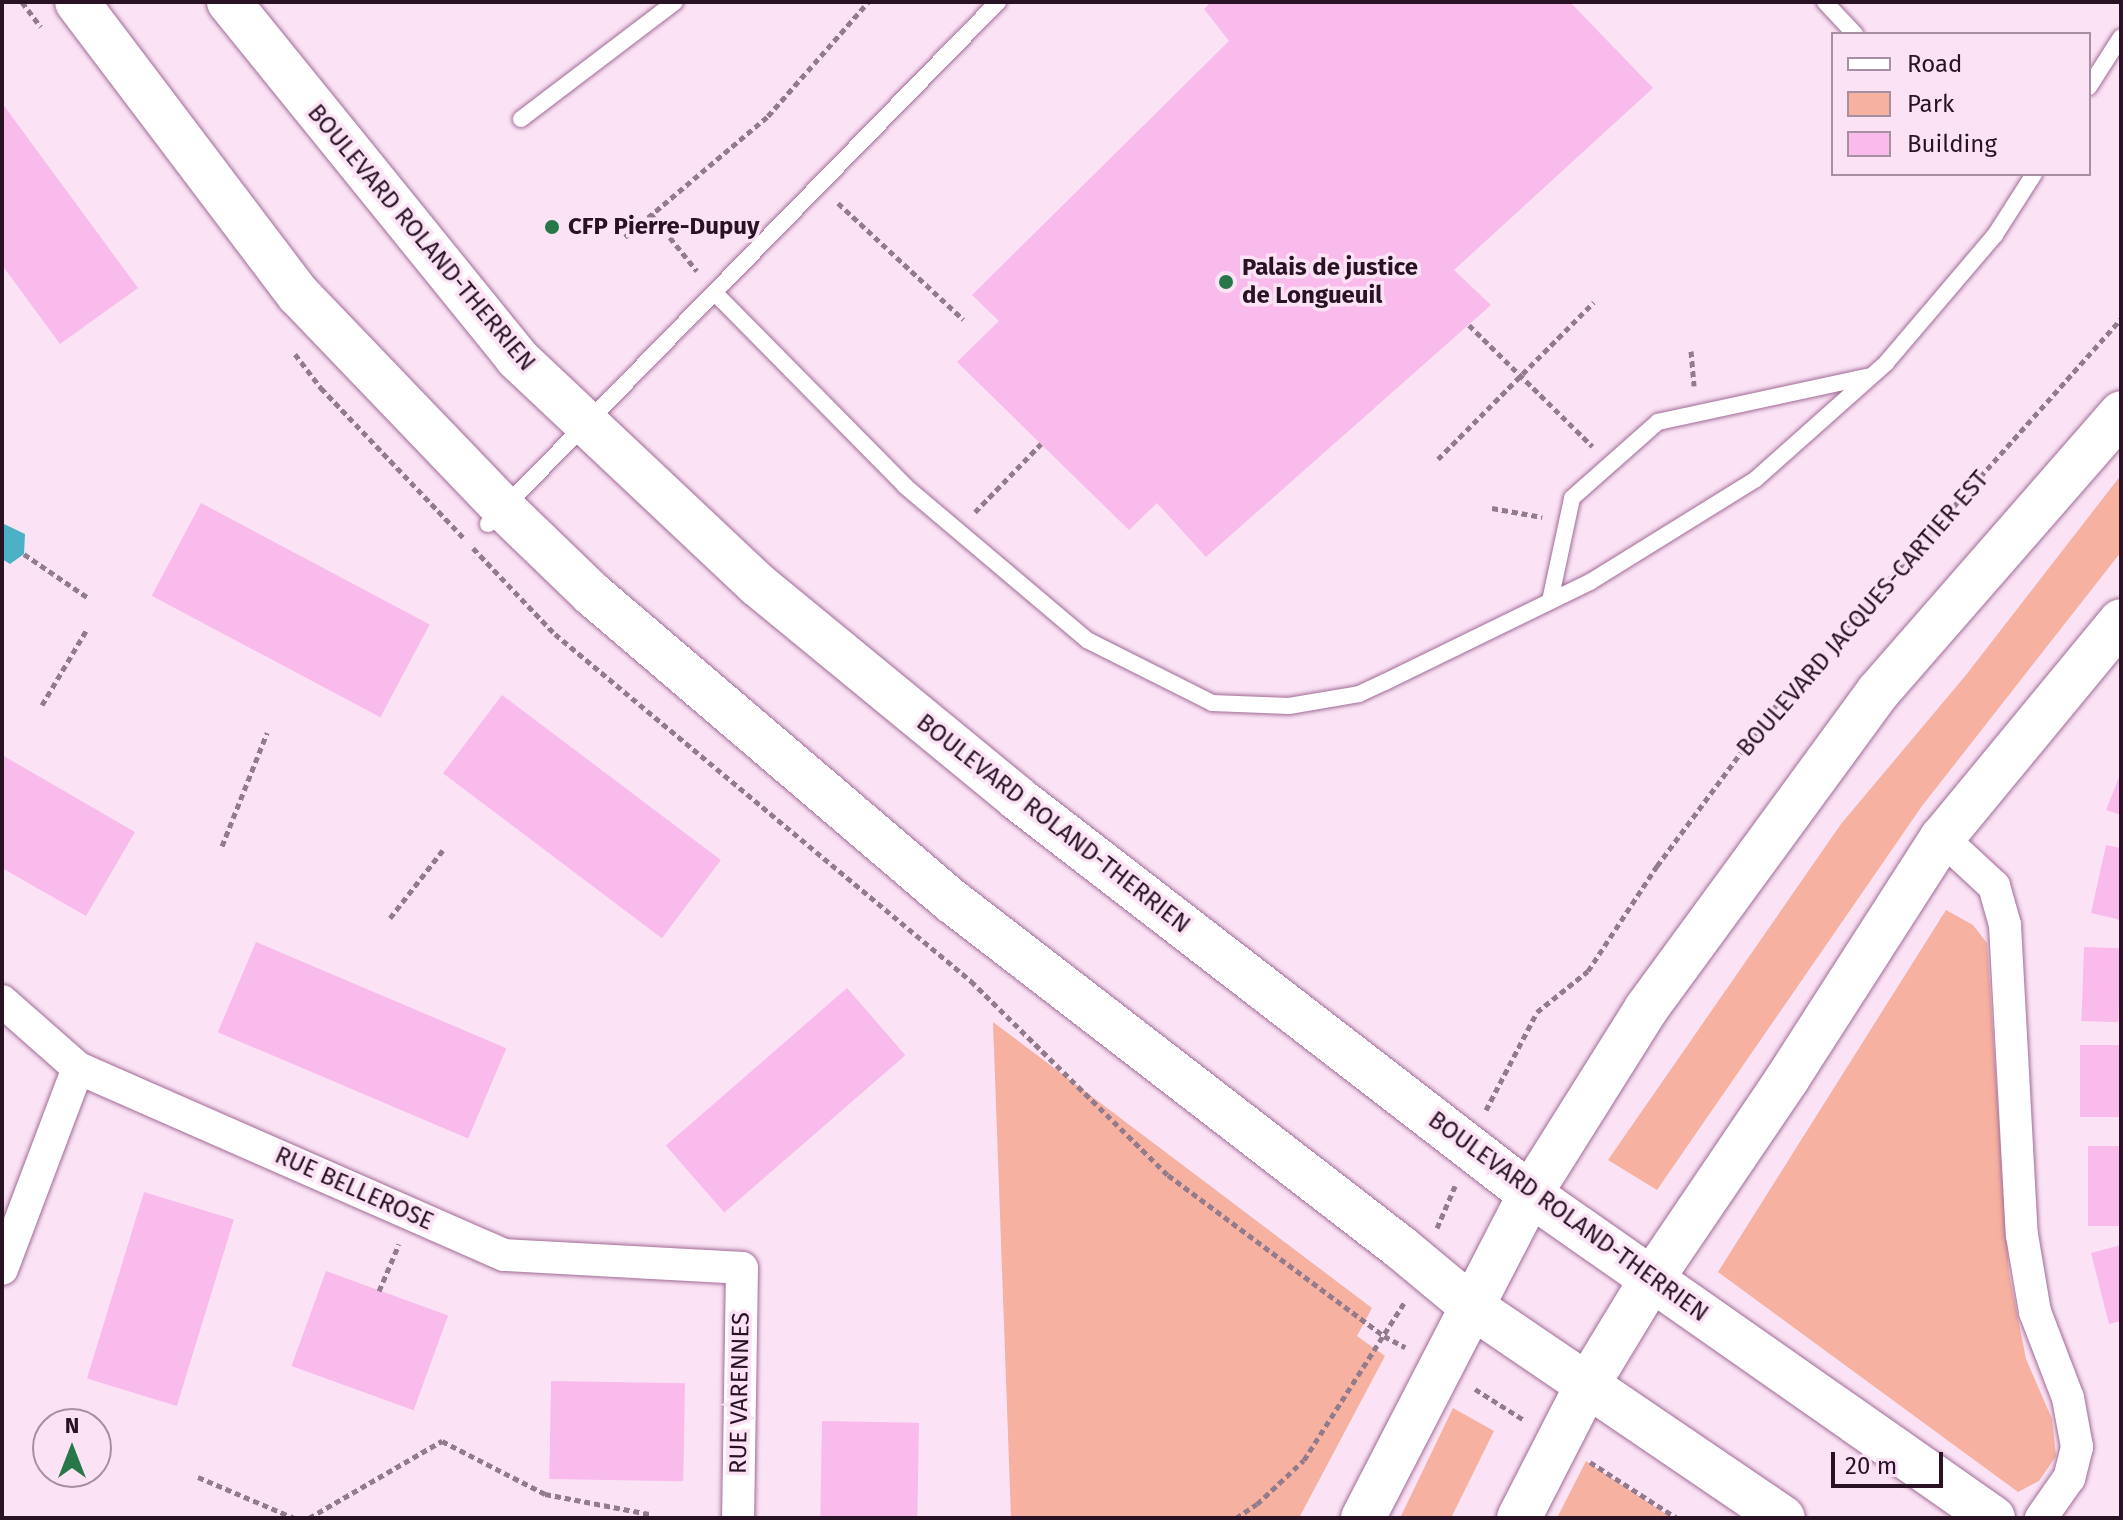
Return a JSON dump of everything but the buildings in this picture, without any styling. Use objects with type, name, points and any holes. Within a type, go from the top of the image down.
[{"type":"main road","points":[[77,2],[298,294],[496,516],[953,902],[1400,1247],[1471,1306],[1783,1518]]},
{"type":"main road","name":"BOULEVARD ROLAND-THERRIEN","points":[[229,2],[276,64],[517,358],[758,585],[968,758],[1530,1194],[1993,1518]]},
{"type":"main road","points":[[1363,1518],[1530,1194],[1646,1009],[1878,692],[2121,413]]},
{"type":"main road","points":[[1519,1518],[1586,1387],[1651,1280],[1787,1079],[1942,838],[2121,621]]},
{"type":"street","points":[[1942,838],[1994,886],[2005,925],[2022,1235],[2035,1312],[2068,1398],[2077,1447],[2069,1478],[2041,1518]]},
{"type":"street","name":"RUE BELLEROSE","points":[[2,1001],[78,1068],[504,1255],[742,1268]]},
{"type":"street","points":[[2,1269],[78,1068]]},
{"type":"street","name":"RUE VARENNES","points":[[738,1518],[742,1268]]},
{"type":"lane","points":[[521,119],[675,2]]},
{"type":"lane","points":[[496,516],[998,2]]},
{"type":"lane","points":[[1825,2],[1853,32]]},
{"type":"lane","points":[[2091,84],[2121,37]]},
{"type":"lane","points":[[715,293],[905,486],[1087,640],[1212,703],[1289,706],[1359,694],[1590,582],[1756,479],[1870,377],[1995,235],[2033,176]]},
{"type":"lane","points":[[1550,601],[1572,498],[1658,422],[1870,377]]},
{"type":"path","points":[[625,237],[768,116],[868,2]]},
{"type":"path","points":[[820,186],[963,319]]},
{"type":"path","points":[[651,214],[715,293]]},
{"type":"path","points":[[1438,459],[1594,302]]},
{"type":"path","name":"BOULEVARD JACQUES-CARTIER EST","points":[[1236,1518],[1257,1504],[1304,1460],[1401,1308],[1494,1090],[1537,1012],[1588,971],[1657,866],[1774,708],[2121,319]]},
{"type":"path","points":[[1469,325],[1610,464]]},
{"type":"path","points":[[1691,351],[1697,413]]},
{"type":"path","points":[[957,530],[1041,444]]},
{"type":"path","points":[[1492,508],[1567,522]]},
{"type":"path","points":[[24,554],[87,597]]},
{"type":"path","points":[[42,705],[86,631]]},
{"type":"path","points":[[222,846],[267,733]]},
{"type":"path","points":[[390,918],[443,850]]},
{"type":"path","points":[[379,1291],[412,1214]]},
{"type":"path","points":[[309,1518],[442,1441],[545,1494],[649,1514]]},
{"type":"path","points":[[198,1477],[294,1518]]},
{"type":"green space","points":[[2121,475],[2121,552],[1922,806],[1657,1190],[1608,1160],[1841,824],[1966,675]]},
{"type":"green space","points":[[1946,910],[1973,925],[1987,943],[2009,1273],[2026,1359],[2052,1419],[2056,1456],[2039,1481],[2018,1492],[1718,1272]]},
{"type":"green space","points":[[993,1022],[1372,1308],[1357,1336],[1385,1356],[1299,1518],[1011,1518]]},
{"type":"green space","points":[[1453,1408],[1494,1431],[1451,1518],[1400,1518]]},
{"type":"green space","points":[[1586,1461],[1672,1518],[1557,1518]]},
{"type":"water","points":[[2,523],[25,534],[24,554],[10,564],[2,559]]},
{"type":"place","name":"CFP Pierre-Dupuy","points":[[552,227]]},
{"type":"place","name":"Palais de justice de Longueuil","points":[[1226,282]]}]
